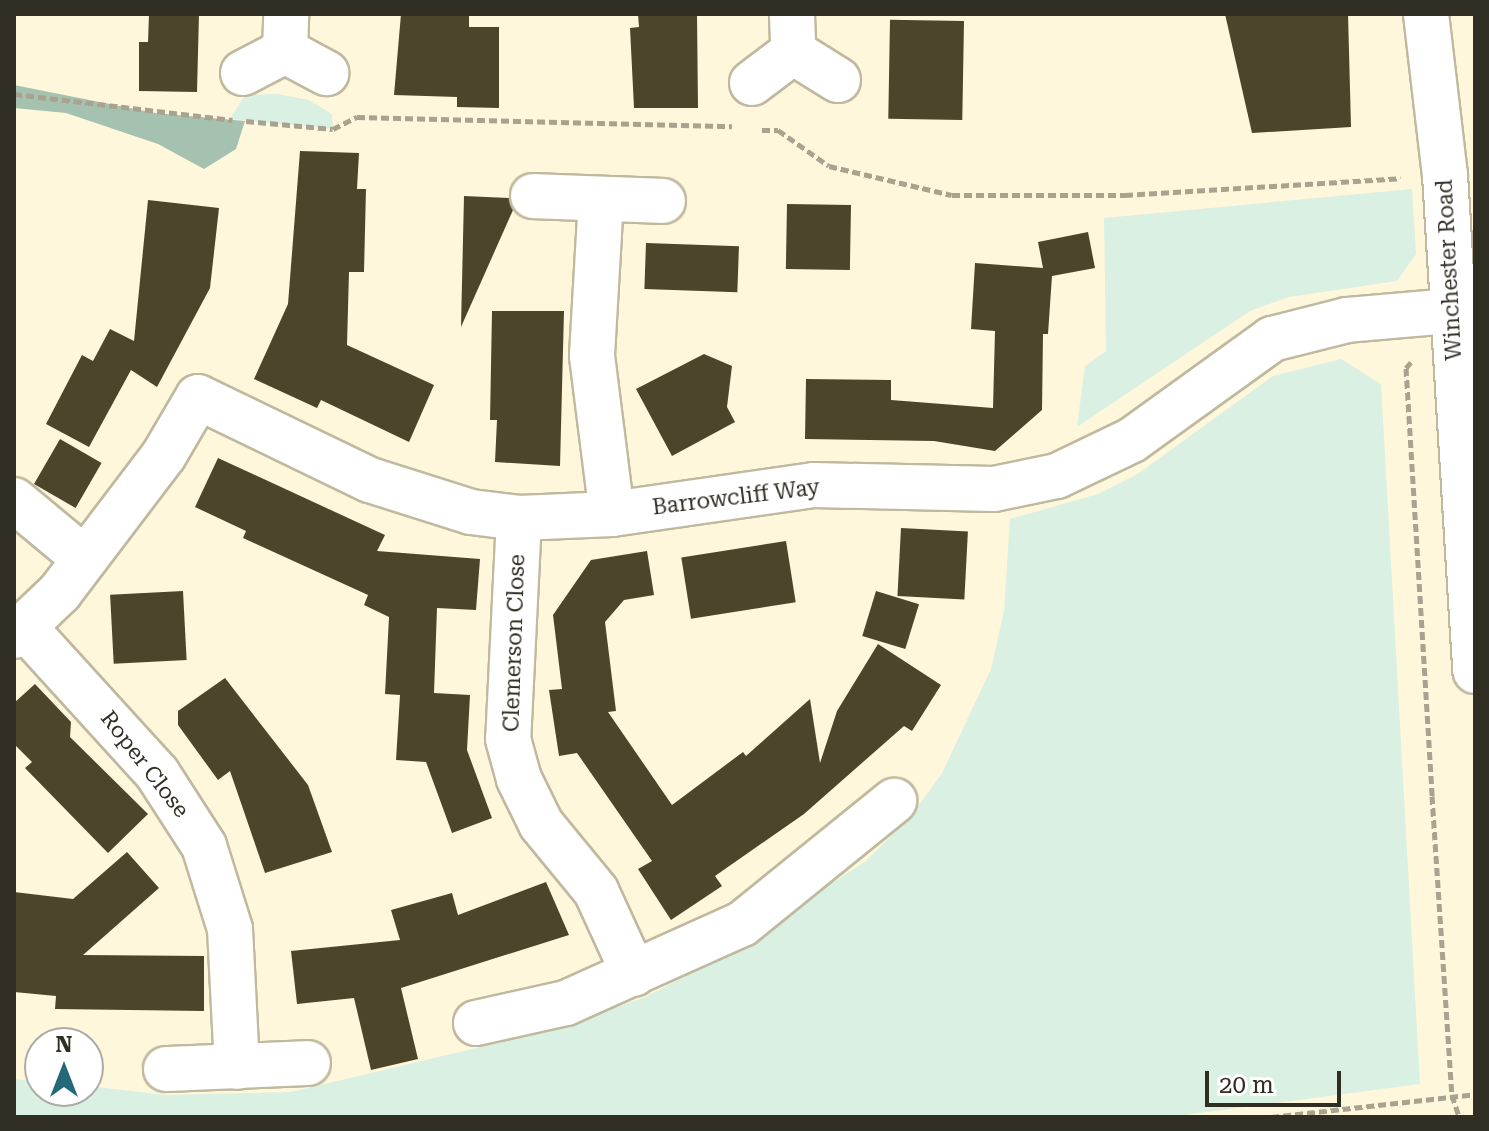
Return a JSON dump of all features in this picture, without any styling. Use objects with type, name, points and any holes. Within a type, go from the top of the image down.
[{"type":"street","name":"Winchester Road","points":[[1426,14],[1445,175],[1450,311],[1474,620],[1475,671]]},
{"type":"street","points":[[243,73],[285,32],[326,73]]},
{"type":"street","points":[[752,83],[792,33],[838,80]]},
{"type":"street","points":[[533,196],[663,201]]},
{"type":"street","points":[[601,199],[592,356],[612,514]]},
{"type":"street","name":"Barrowcliff Way","points":[[20,632],[85,559],[164,455],[198,397],[418,499],[519,518],[612,514],[814,485],[994,489],[1057,476],[1132,440],[1272,339],[1347,320],[1450,311]]},
{"type":"street","points":[[14,500],[85,559]]},
{"type":"street","name":"Clemerson Close","points":[[519,518],[508,739],[519,779],[541,824],[596,891],[634,974]]},
{"type":"street","name":"Roper Close","points":[[20,632],[157,773],[204,846],[230,929],[237,1067]]},
{"type":"street","points":[[476,1023],[566,1003],[742,924],[894,801]]},
{"type":"street","points":[[166,1069],[308,1063]]},
{"type":"path","points":[[14,94],[100,108],[333,129],[357,117],[736,127]]},
{"type":"path","points":[[748,129],[778,130],[829,166],[952,195],[1125,195],[1445,175]]},
{"type":"path","points":[[1450,311],[1406,368],[1452,1095],[1459,1117]]},
{"type":"path","points":[[1271,1117],[1475,1094]]},
{"type":"green space","points":[[14,85],[155,113],[245,121],[236,149],[204,169],[158,144],[66,113],[14,108]]},
{"type":"green space","points":[[277,94],[309,100],[332,114],[333,129],[230,119],[245,95]]},
{"type":"green space","points":[[1412,189],[1416,254],[1397,281],[1289,297],[1250,311],[1077,427],[1085,366],[1106,351],[1104,218]]},
{"type":"green space","points":[[1341,359],[1381,384],[1420,1084],[1168,1117],[14,1117],[14,1079],[24,1080],[24,1107],[104,1107],[104,1088],[165,1095],[291,1092],[560,1028],[645,997],[707,965],[866,861],[912,815],[942,773],[991,669],[1004,611],[1010,519],[1098,494],[1136,475],[1273,376]]},
{"type":"building","points":[[149,14],[199,14],[197,92],[139,91],[139,42],[148,42]]},
{"type":"building","points":[[401,14],[469,14],[469,27],[499,27],[499,108],[457,107],[457,97],[394,95]]},
{"type":"building","points":[[638,14],[697,14],[698,108],[634,108],[630,28],[639,27]]},
{"type":"building","points":[[1225,14],[1348,14],[1351,127],[1252,133]]},
{"type":"building","points":[[890,20],[964,21],[962,120],[888,119]]},
{"type":"building","points":[[300,151],[359,153],[357,189],[366,189],[364,272],[349,272],[347,345],[434,385],[409,442],[321,400],[317,408],[254,379],[288,304]]},
{"type":"building","points":[[464,196],[509,198],[513,210],[461,327]]},
{"type":"building","points":[[148,200],[219,208],[210,288],[157,387],[131,370],[89,447],[46,424],[82,355],[93,361],[110,329],[134,341]]},
{"type":"building","points":[[787,204],[851,205],[850,270],[786,269]]},
{"type":"building","points":[[1088,232],[1095,268],[1052,276],[1048,334],[1043,334],[1042,410],[995,451],[934,441],[805,439],[806,379],[891,380],[891,400],[993,408],[995,331],[971,329],[975,263],[1043,268],[1038,242]]},
{"type":"building","points":[[646,243],[739,246],[737,292],[644,289]]},
{"type":"building","points":[[492,311],[564,311],[560,466],[495,462],[497,420],[490,420]]},
{"type":"building","points":[[704,354],[732,366],[727,407],[735,422],[672,456],[636,389]]},
{"type":"building","points":[[60,439],[102,463],[76,508],[34,484]]},
{"type":"building","points":[[218,458],[385,535],[377,551],[480,559],[476,610],[437,608],[434,693],[470,695],[467,750],[492,818],[452,833],[426,762],[396,760],[400,695],[385,694],[389,617],[364,605],[368,595],[243,538],[246,531],[195,507]]},
{"type":"building","points":[[901,528],[968,532],[964,599],[897,596]]},
{"type":"building","points":[[786,541],[796,602],[691,619],[681,558]]},
{"type":"building","points":[[647,551],[654,595],[624,600],[605,622],[616,711],[608,712],[672,805],[743,752],[746,756],[810,699],[820,763],[837,711],[878,644],[941,685],[912,731],[904,726],[804,814],[715,876],[722,886],[671,920],[638,869],[652,861],[577,753],[559,756],[549,690],[562,689],[553,615],[591,560]]},
{"type":"building","points":[[183,591],[187,660],[114,664],[110,595]]},
{"type":"building","points":[[876,591],[919,604],[905,649],[862,636]]},
{"type":"building","points":[[225,678],[308,785],[332,852],[265,873],[230,771],[218,780],[178,725],[178,711]]},
{"type":"building","points":[[35,684],[71,722],[70,737],[148,814],[108,853],[25,768],[32,762],[14,744],[14,703]]},
{"type":"building","points":[[127,852],[159,888],[83,955],[204,956],[204,1011],[55,1009],[56,996],[14,992],[14,892],[73,899]]},
{"type":"building","points":[[546,882],[569,935],[401,988],[418,1059],[371,1070],[354,998],[297,1004],[291,951],[400,940],[391,910],[452,893],[458,915]]}]
